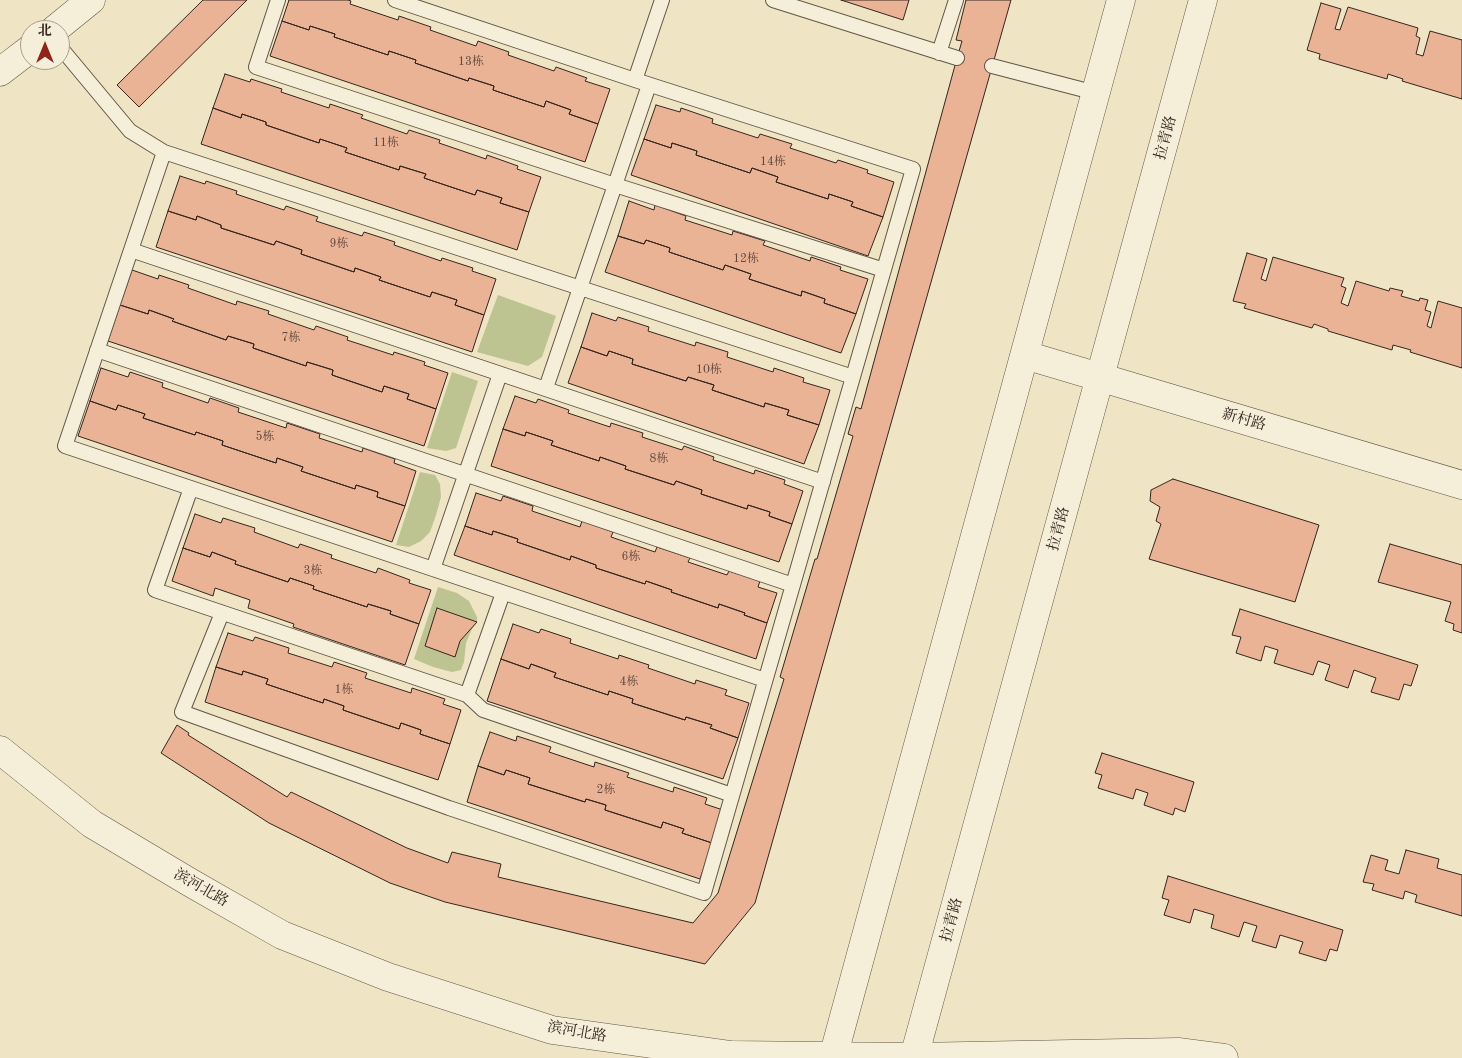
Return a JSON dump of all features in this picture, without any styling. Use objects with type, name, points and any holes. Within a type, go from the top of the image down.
[{"type":"street","points":[[66,20],[91,0]]},
{"type":"street","points":[[833,1057],[1122,0]]},
{"type":"street","name":"拉青路","points":[[914,1058],[1203,0]]},
{"type":"street","points":[[0,72],[20,57]]},
{"type":"street","name":"新村路","points":[[1025,355],[1462,485]]},
{"type":"street","name":"滨河北路","points":[[0,750],[92,824],[282,935],[388,978],[552,1030],[731,1056],[914,1058],[1178,1052],[1224,1058]]},
{"type":"lane","points":[[278,0],[256,67],[615,185],[884,270]]},
{"type":"lane","points":[[222,613],[182,712],[440,804],[704,893],[913,169],[649,85],[394,0]]},
{"type":"lane","points":[[635,80],[662,0]]},
{"type":"lane","points":[[773,0],[957,58]]},
{"type":"lane","points":[[939,53],[956,0]]},
{"type":"lane","points":[[70,59],[130,131],[164,152],[853,376]]},
{"type":"lane","points":[[992,66],[1096,93]]},
{"type":"lane","points":[[546,388],[649,85]]},
{"type":"lane","points":[[164,152],[65,446],[765,680]]},
{"type":"lane","points":[[131,250],[823,482]]},
{"type":"lane","points":[[97,350],[793,585]]},
{"type":"lane","points":[[433,569],[500,374]]},
{"type":"lane","points":[[191,488],[155,590],[467,695],[483,710],[732,795]]},
{"type":"lane","points":[[467,695],[503,592]]},
{"type":"green space","points":[[498,295],[556,316],[542,357],[528,366],[477,352]]},
{"type":"green space","points":[[452,372],[478,381],[456,448],[446,451],[427,448]]},
{"type":"green space","points":[[420,472],[435,475],[440,484],[441,497],[436,515],[430,532],[421,541],[409,547],[396,545]]},
{"type":"green space","points":[[438,587],[457,593],[469,601],[477,617],[477,622],[466,643],[461,670],[452,672],[414,659]]},
{"type":"building","points":[[203,0],[247,0],[139,107],[117,85]]},
{"type":"building","points":[[289,0],[348,0],[351,1],[350,4],[398,20],[399,16],[431,27],[430,30],[476,46],[478,41],[509,52],[508,55],[554,71],[556,67],[587,78],[585,81],[610,89],[598,124],[569,114],[571,110],[546,101],[544,107],[493,90],[494,86],[469,78],[468,81],[415,63],[416,60],[389,51],[388,55],[334,37],[335,34],[310,26],[309,30],[282,21]]},
{"type":"building","points":[[841,0],[909,0],[903,20]]},
{"type":"building","points":[[966,0],[1011,0],[755,903],[705,964],[445,902],[390,883],[269,823],[161,753],[177,725],[189,733],[188,735],[287,797],[291,792],[407,848],[448,863],[452,852],[501,864],[498,877],[693,923],[718,893],[784,679],[780,677],[853,436],[848,434],[856,407],[861,409],[962,41],[956,40]]},
{"type":"building","points":[[1321,3],[1341,9],[1335,29],[1340,30],[1348,7],[1418,28],[1416,36],[1420,38],[1416,54],[1423,56],[1430,31],[1462,40],[1462,99],[1402,81],[1403,79],[1388,74],[1387,79],[1319,59],[1320,54],[1307,50]]},
{"type":"building","points":[[282,21],[309,30],[310,26],[335,34],[334,37],[388,55],[389,51],[416,60],[415,63],[468,81],[469,78],[494,86],[493,90],[544,107],[546,101],[571,110],[569,114],[598,124],[585,162],[270,56]]},
{"type":"building","points":[[225,74],[250,82],[251,79],[282,89],[281,92],[329,108],[330,104],[363,115],[361,118],[407,134],[409,130],[440,140],[439,143],[486,159],[487,155],[518,166],[517,169],[541,177],[529,212],[500,203],[502,198],[477,190],[475,195],[424,178],[426,174],[400,166],[399,170],[345,152],[347,148],[320,139],[319,143],[266,125],[266,122],[242,114],[241,118],[213,108]]},
{"type":"building","points":[[656,105],[680,112],[681,108],[713,119],[712,123],[758,138],[760,134],[792,144],[790,148],[836,163],[838,160],[868,170],[867,173],[894,182],[883,217],[851,206],[853,202],[829,194],[828,199],[776,182],[778,177],[752,168],[750,173],[696,155],[697,151],[672,143],[671,148],[644,139]]},
{"type":"building","points":[[213,108],[241,118],[242,114],[266,122],[266,125],[319,143],[320,139],[347,148],[345,152],[399,170],[400,166],[426,174],[424,178],[475,195],[477,190],[502,198],[500,203],[529,212],[517,250],[201,144]]},
{"type":"building","points":[[644,139],[671,148],[672,143],[697,151],[696,155],[750,173],[752,168],[778,177],[776,182],[828,199],[829,194],[853,202],[851,206],[883,217],[868,256],[631,175]]},
{"type":"building","points":[[180,176],[205,184],[206,181],[237,191],[236,194],[284,210],[286,206],[318,217],[316,221],[362,236],[364,232],[395,242],[394,245],[441,261],[442,258],[473,268],[472,271],[496,279],[484,315],[455,305],[457,300],[432,292],[430,297],[379,280],[381,277],[355,268],[354,272],[301,254],[302,250],[276,241],[274,245],[221,228],[221,225],[197,216],[196,220],[168,211]]},
{"type":"building","points":[[629,201],[654,210],[655,205],[686,216],[685,220],[732,235],[733,231],[765,241],[763,245],[810,261],[811,257],[841,267],[840,270],[868,279],[856,314],[824,303],[825,299],[802,291],[801,296],[749,279],[751,274],[725,265],[723,270],[669,252],[670,248],[646,240],[644,244],[618,236]]},
{"type":"building","points":[[168,211],[196,220],[197,216],[221,225],[221,228],[274,245],[276,241],[302,250],[301,254],[354,272],[355,268],[381,277],[379,280],[430,297],[432,292],[457,300],[455,305],[484,315],[472,352],[156,247]]},
{"type":"building","points":[[618,236],[644,244],[646,240],[670,248],[669,252],[723,270],[725,265],[751,274],[749,279],[801,296],[802,291],[825,299],[824,303],[856,314],[841,353],[605,272]]},
{"type":"building","points":[[1247,253],[1267,259],[1261,279],[1266,281],[1273,257],[1344,278],[1341,286],[1346,288],[1341,303],[1348,306],[1356,281],[1389,291],[1390,288],[1403,291],[1401,296],[1419,301],[1420,298],[1428,300],[1425,310],[1431,312],[1427,326],[1431,328],[1438,301],[1462,308],[1462,368],[1393,345],[1392,350],[1328,331],[1328,329],[1314,324],[1312,328],[1244,308],[1246,304],[1233,301]]},
{"type":"building","points":[[132,270],[158,279],[159,275],[189,285],[188,288],[236,305],[237,301],[269,311],[268,314],[314,330],[316,326],[348,337],[347,340],[393,355],[394,352],[425,362],[424,365],[448,373],[436,409],[407,399],[409,394],[384,386],[382,392],[332,375],[333,370],[307,362],[306,366],[253,348],[254,344],[228,336],[226,340],[172,321],[174,319],[149,310],[148,314],[120,305]]},
{"type":"building","points":[[120,305],[148,314],[149,310],[174,319],[172,321],[226,340],[228,336],[254,344],[253,348],[306,366],[307,362],[333,370],[332,375],[382,392],[384,386],[409,394],[407,399],[436,409],[424,446],[108,341]]},
{"type":"building","points":[[592,313],[616,321],[618,317],[649,327],[648,331],[695,346],[696,342],[728,352],[727,357],[773,372],[774,368],[804,378],[803,382],[830,390],[819,425],[787,415],[789,410],[765,403],[764,407],[712,390],[714,385],[688,377],[686,381],[632,364],[633,359],[609,351],[607,356],[581,347]]},
{"type":"building","points":[[581,347],[607,356],[609,351],[633,359],[632,364],[686,381],[688,377],[714,385],[712,390],[764,407],[765,403],[789,410],[787,415],[819,425],[804,464],[568,383]]},
{"type":"building","points":[[101,368],[128,377],[130,372],[163,383],[162,387],[208,403],[210,398],[239,408],[238,412],[286,428],[287,423],[320,434],[319,438],[362,452],[363,448],[395,459],[394,463],[416,471],[405,506],[377,497],[378,492],[356,485],[355,489],[301,471],[303,467],[277,458],[276,463],[222,445],[223,441],[196,432],[195,435],[143,418],[145,414],[118,405],[116,410],[90,401]]},
{"type":"building","points":[[515,396],[536,403],[538,399],[569,410],[568,413],[610,427],[611,423],[643,433],[642,437],[682,450],[684,446],[714,457],[713,460],[754,474],[755,470],[785,480],[784,484],[803,491],[792,524],[769,516],[770,512],[748,505],[747,509],[701,494],[702,490],[676,481],[674,485],[625,469],[626,466],[600,457],[599,461],[551,445],[553,441],[526,432],[525,436],[503,429]]},
{"type":"building","points":[[90,401],[116,410],[118,405],[145,414],[143,418],[195,435],[196,432],[223,441],[222,445],[276,463],[277,458],[303,467],[301,471],[355,489],[356,485],[378,492],[377,497],[405,506],[392,542],[78,436]]},
{"type":"building","points":[[503,429],[525,436],[526,432],[553,441],[551,445],[599,461],[600,457],[626,466],[625,469],[674,485],[676,481],[702,490],[701,494],[747,509],[748,505],[770,512],[769,516],[792,524],[779,562],[491,466]]},
{"type":"building","points":[[1173,479],[1319,525],[1295,602],[1149,559],[1161,524],[1156,521],[1160,507],[1150,501],[1151,490]]},
{"type":"building","points":[[476,493],[501,501],[503,496],[533,506],[532,511],[580,527],[582,521],[613,532],[611,537],[655,552],[657,547],[690,558],[688,562],[727,575],[729,571],[760,581],[758,587],[777,593],[767,623],[719,604],[718,608],[671,592],[672,590],[646,581],[645,584],[596,568],[596,565],[571,556],[570,560],[517,542],[518,539],[493,531],[492,535],[465,526]]},
{"type":"building","points":[[195,514],[221,523],[223,518],[255,528],[254,532],[298,548],[300,544],[332,555],[331,558],[376,573],[378,568],[410,580],[409,583],[431,590],[419,624],[390,614],[391,611],[368,604],[367,607],[313,589],[314,586],[290,578],[288,582],[235,564],[236,561],[212,552],[210,557],[183,548]]},
{"type":"building","points":[[465,526],[492,535],[493,531],[518,539],[517,542],[570,560],[571,556],[596,565],[596,568],[645,584],[646,581],[672,590],[671,592],[718,608],[719,604],[767,623],[756,659],[454,555]]},
{"type":"building","points":[[1390,544],[1462,565],[1462,633],[1453,630],[1454,624],[1445,621],[1451,602],[1378,582]]},
{"type":"building","points":[[183,548],[210,557],[212,552],[236,561],[235,564],[288,582],[290,578],[314,586],[313,589],[367,607],[368,604],[391,611],[390,614],[419,624],[405,665],[293,627],[294,624],[248,608],[250,600],[215,588],[213,596],[172,581]]},
{"type":"building","points":[[437,608],[477,622],[460,641],[455,657],[425,646]]},
{"type":"building","points":[[1240,609],[1418,665],[1411,686],[1404,684],[1399,700],[1371,692],[1376,678],[1354,670],[1348,688],[1325,680],[1330,665],[1318,661],[1313,675],[1274,663],[1278,650],[1265,646],[1261,661],[1236,653],[1241,637],[1232,635]]},
{"type":"building","points":[[513,624],[539,633],[541,629],[571,639],[570,643],[618,659],[619,655],[649,665],[648,668],[695,684],[696,680],[727,690],[725,695],[749,703],[738,738],[710,728],[712,725],[686,717],[685,720],[632,703],[633,699],[609,691],[608,695],[554,677],[556,673],[531,664],[529,669],[501,659]]},
{"type":"building","points":[[228,633],[253,641],[255,637],[289,648],[288,653],[332,667],[334,662],[367,673],[365,678],[411,693],[412,688],[445,699],[443,704],[461,710],[450,744],[420,734],[421,730],[401,723],[399,729],[343,710],[344,706],[324,699],[323,703],[266,684],[268,679],[243,671],[242,675],[216,667]]},
{"type":"building","points":[[501,659],[529,669],[531,664],[556,673],[554,677],[608,695],[609,691],[633,699],[632,703],[685,720],[686,717],[712,725],[710,728],[738,738],[723,779],[487,701]]},
{"type":"building","points":[[216,667],[242,675],[243,671],[268,679],[266,684],[323,703],[324,699],[344,706],[343,710],[399,729],[401,723],[421,730],[420,734],[450,744],[438,780],[205,702]]},
{"type":"building","points":[[490,732],[516,741],[517,736],[551,747],[549,752],[594,767],[595,762],[629,773],[627,777],[673,792],[674,787],[707,798],[705,804],[723,810],[712,843],[682,833],[684,829],[663,822],[661,828],[605,810],[606,805],[586,799],[585,802],[528,784],[530,778],[506,770],[504,775],[478,766]]},
{"type":"building","points":[[1102,753],[1194,782],[1185,812],[1175,808],[1173,815],[1144,805],[1148,793],[1136,789],[1133,799],[1098,788],[1102,775],[1095,773]]},
{"type":"building","points":[[478,766],[504,775],[506,770],[530,778],[528,784],[585,802],[586,799],[606,805],[605,810],[661,828],[663,822],[684,829],[682,833],[712,843],[700,879],[467,802]]},
{"type":"building","points":[[1406,850],[1439,859],[1437,868],[1462,875],[1462,916],[1415,902],[1417,895],[1405,891],[1403,899],[1372,890],[1374,884],[1363,882],[1371,855],[1388,860],[1385,870],[1399,874]]},
{"type":"building","points":[[1168,876],[1343,930],[1337,951],[1330,949],[1326,961],[1299,953],[1303,942],[1280,935],[1276,948],[1252,941],[1257,926],[1244,922],[1239,937],[1211,928],[1214,915],[1194,909],[1190,923],[1164,915],[1169,900],[1162,898]]}]
